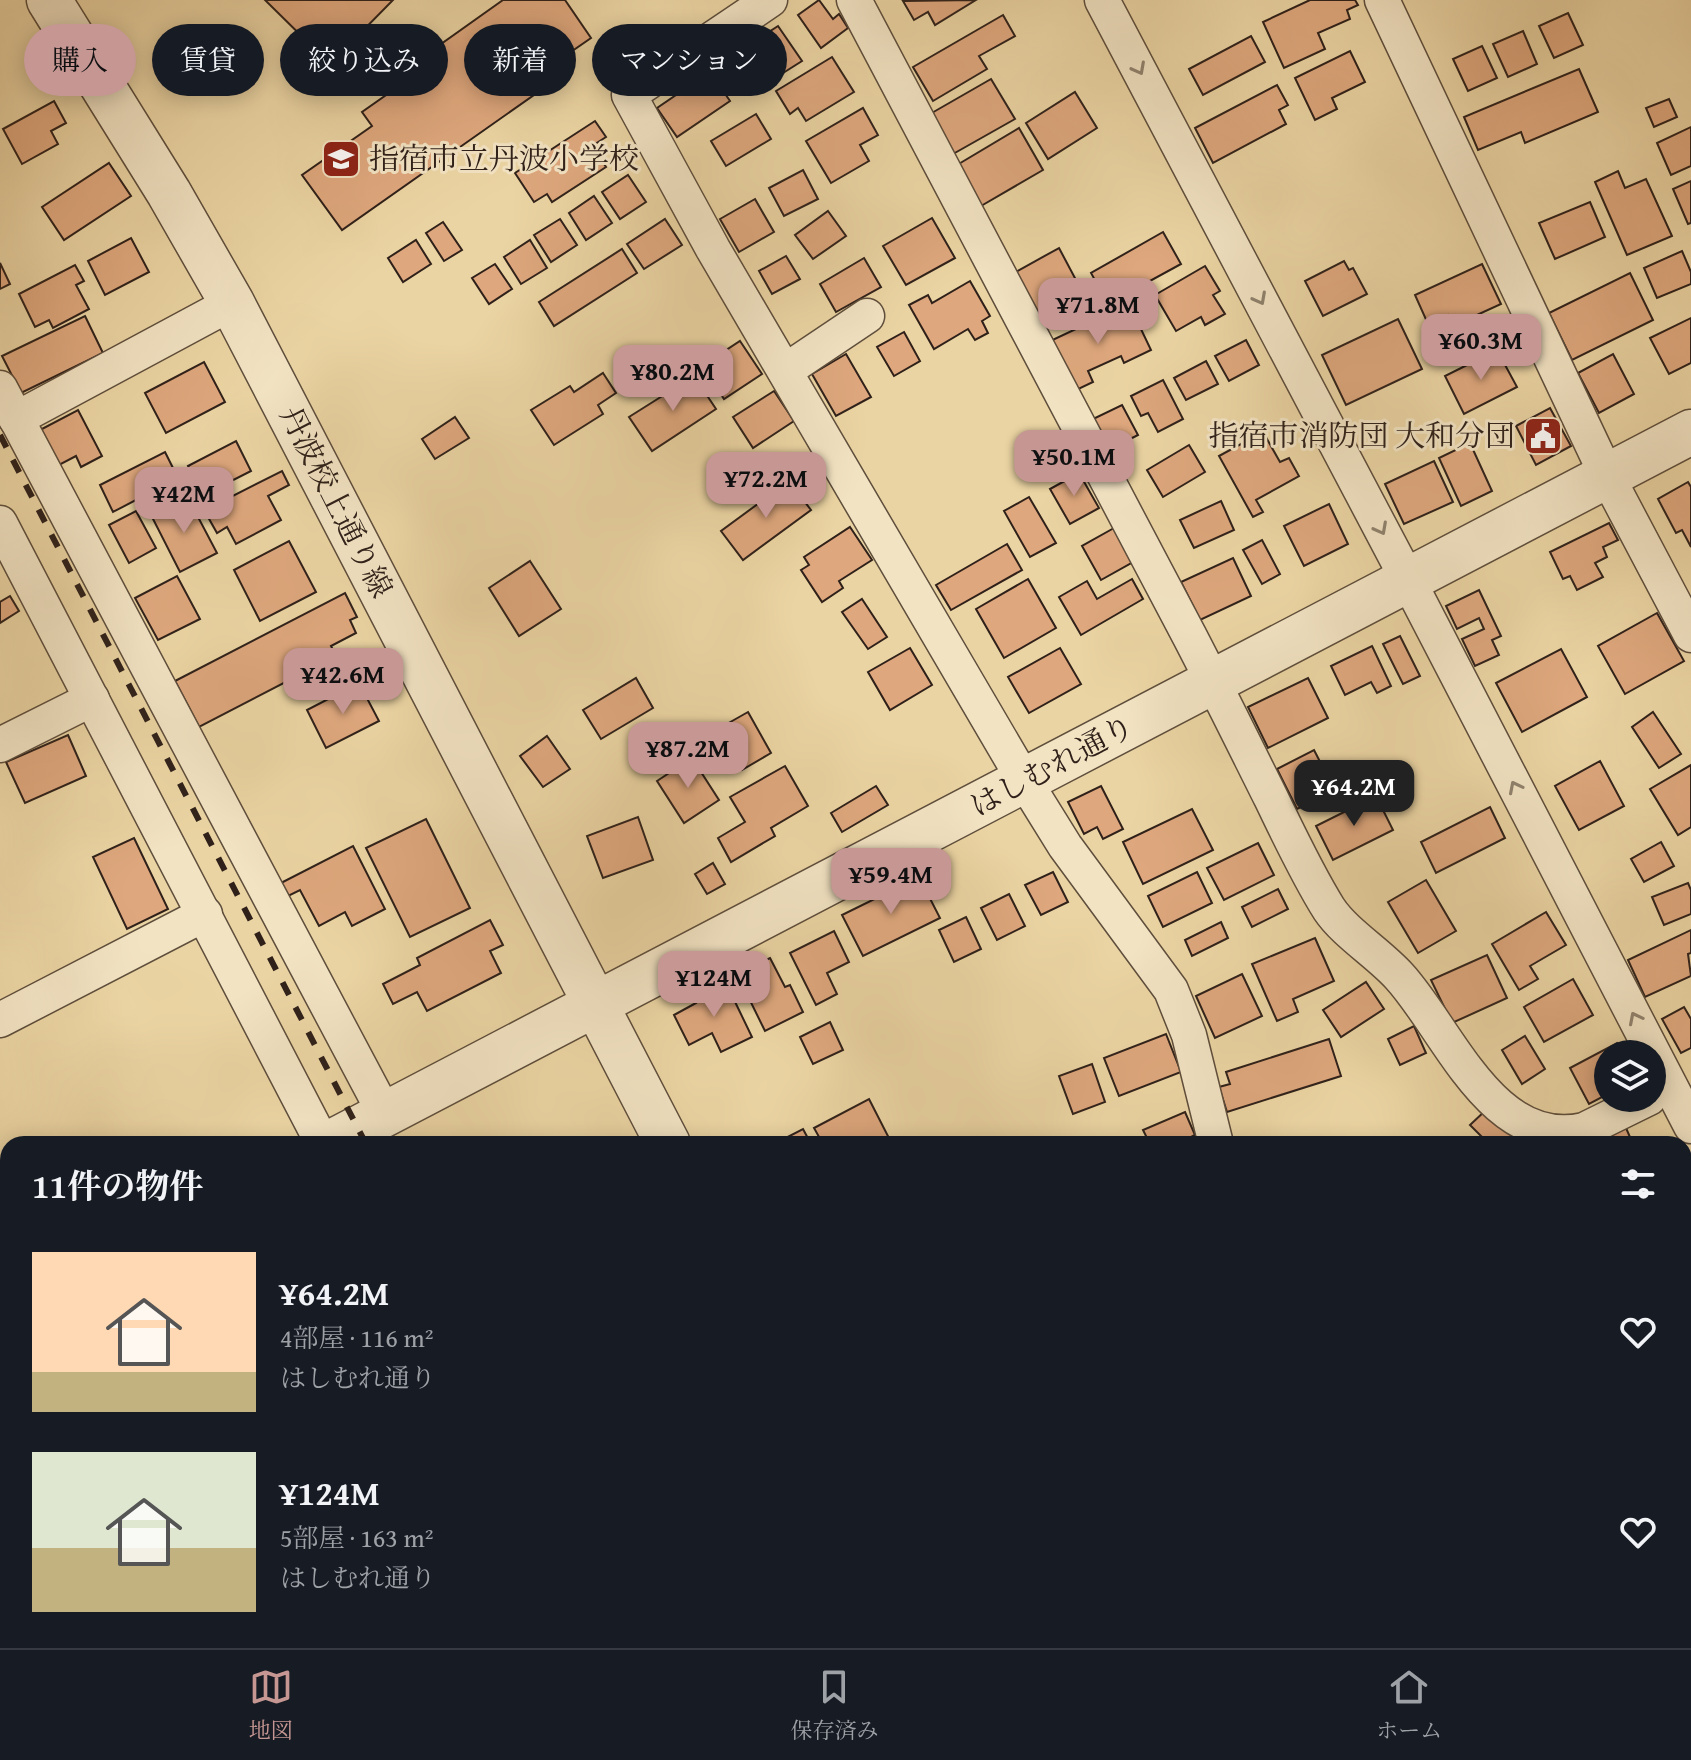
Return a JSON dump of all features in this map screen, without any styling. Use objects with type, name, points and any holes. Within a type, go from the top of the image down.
[{"type":"street","name":"丹波校上通り線","points":[[49,0],[169,193],[232,303],[664,1136]]},
{"type":"street","points":[[770,0],[629,95],[713,249],[1024,780],[1065,846],[1171,990],[1189,1035],[1214,1136]]},
{"type":"street","points":[[854,0],[1331,912],[1400,977],[1470,1075],[1522,1122],[1540,1130],[1584,1130],[1621,1112]]},
{"type":"street","points":[[1102,0],[1408,580],[1641,1040]]},
{"type":"street","points":[[1382,0],[1607,476],[1691,635]]},
{"type":"street","points":[[16,419],[232,303]]},
{"type":"street","points":[[785,371],[867,316]]},
{"type":"street","points":[[0,388],[385,1114]]},
{"type":"street","name":"はしむれ通り","points":[[342,1136],[1691,432]]},
{"type":"street","points":[[0,523],[322,1136]]},
{"type":"street","points":[[0,745],[92,699]]},
{"type":"street","points":[[0,1020],[205,914]]},
{"type":"street","points":[[1666,1090],[1691,1126]]},
{"type":"building","points":[[265,0],[393,0],[369,24],[289,24]]},
{"type":"building","points":[[503,0],[565,0],[591,38],[576,48],[576,24],[469,24]]},
{"type":"building","points":[[819,0],[833,19],[839,14],[848,28],[821,48],[798,15]]},
{"type":"building","points":[[976,0],[935,25],[928,12],[914,20],[903,1]]},
{"type":"building","points":[[1310,0],[1355,0],[1358,5],[1347,10],[1350,19],[1318,33],[1325,49],[1284,68],[1263,22]]},
{"type":"building","points":[[1568,13],[1583,45],[1554,58],[1539,26]]},
{"type":"building","points":[[1003,15],[1015,36],[979,56],[987,69],[933,101],[913,67]]},
{"type":"building","points":[[464,28],[464,96],[533,96],[342,230],[302,175],[372,126],[362,112],[385,96],[448,96],[448,39]]},
{"type":"building","points":[[1523,31],[1537,64],[1508,77],[1493,44]]},
{"type":"building","points":[[1251,36],[1265,62],[1203,95],[1189,69]]},
{"type":"building","points":[[787,39],[802,61],[787,70]]},
{"type":"building","points":[[1482,46],[1497,78],[1468,91],[1453,59]]},
{"type":"building","points":[[1350,51],[1365,82],[1332,98],[1337,109],[1315,120],[1295,78]]},
{"type":"building","points":[[832,57],[854,92],[806,121],[798,108],[790,114],[779,96],[787,96],[787,84]]},
{"type":"building","points":[[1579,69],[1598,112],[1525,143],[1521,132],[1478,150],[1464,117]]},
{"type":"building","points":[[991,79],[1015,119],[953,154],[930,114]]},
{"type":"building","points":[[1277,85],[1288,105],[1279,110],[1286,124],[1213,163],[1195,128]]},
{"type":"building","points":[[1075,92],[1097,128],[1048,159],[1026,123]]},
{"type":"building","points":[[675,96],[727,96],[730,101],[677,137],[657,108]]},
{"type":"building","points":[[1669,99],[1677,117],[1654,127],[1646,108]]},
{"type":"building","points":[[54,101],[66,123],[51,131],[58,144],[22,164],[3,129]]},
{"type":"building","points":[[863,108],[878,135],[860,145],[869,161],[831,183],[806,141]]},
{"type":"building","points":[[756,114],[771,139],[726,166],[711,141]]},
{"type":"building","points":[[595,121],[606,137],[592,146],[606,167],[552,202],[547,194],[534,202],[515,173]]},
{"type":"building","points":[[1691,127],[1691,166],[1671,175],[1657,143]]},
{"type":"building","points":[[1019,128],[1043,170],[981,206],[957,165]]},
{"type":"building","points":[[109,163],[131,196],[64,240],[42,207]]},
{"type":"building","points":[[803,170],[818,199],[784,216],[769,188]]},
{"type":"building","points":[[1618,171],[1625,188],[1646,179],[1672,236],[1627,255],[1595,182]]},
{"type":"building","points":[[628,175],[646,202],[620,219],[602,192]]},
{"type":"building","points":[[1691,181],[1691,223],[1688,224],[1673,189]]},
{"type":"building","points":[[594,196],[612,223],[586,240],[569,213]]},
{"type":"building","points":[[755,199],[774,232],[739,252],[720,219]]},
{"type":"building","points":[[1590,202],[1605,237],[1555,259],[1539,223]]},
{"type":"building","points":[[828,211],[846,236],[813,259],[795,235]]},
{"type":"building","points":[[932,218],[955,258],[906,285],[883,246]]},
{"type":"building","points":[[560,219],[577,245],[551,262],[534,235]]},
{"type":"building","points":[[665,219],[682,245],[644,269],[627,244]]},
{"type":"building","points":[[443,222],[462,250],[444,261],[426,233]]},
{"type":"building","points":[[1163,232],[1181,264],[1108,304],[1091,273]]},
{"type":"building","points":[[131,238],[149,272],[105,295],[88,261]]},
{"type":"building","points":[[416,240],[431,264],[403,282],[388,258]]},
{"type":"building","points":[[530,240],[547,268],[521,284],[504,257]]},
{"type":"building","points":[[1059,248],[1084,295],[1037,321],[1012,274]]},
{"type":"building","points":[[622,249],[637,273],[554,326],[539,302]]},
{"type":"building","points":[[1682,251],[1691,272],[1691,284],[1657,298],[1644,268]]},
{"type":"building","points":[[786,256],[800,279],[772,294],[759,271]]},
{"type":"building","points":[[864,258],[881,287],[836,312],[820,284]]},
{"type":"building","points":[[1344,261],[1349,270],[1353,268],[1367,294],[1323,316],[1305,281]]},
{"type":"building","points":[[0,263],[10,284],[0,289]]},
{"type":"building","points":[[495,264],[512,289],[489,304],[472,278]]},
{"type":"building","points":[[1482,264],[1501,304],[1453,326],[1448,315],[1428,324],[1415,295]]},
{"type":"building","points":[[75,265],[84,281],[76,285],[89,309],[53,328],[49,320],[35,327],[19,294]]},
{"type":"building","points":[[1205,266],[1220,291],[1213,295],[1225,314],[1205,325],[1201,317],[1176,331],[1155,295]]},
{"type":"building","points":[[1630,273],[1653,320],[1572,360],[1549,313]]},
{"type":"building","points":[[970,281],[990,316],[982,321],[988,333],[975,340],[968,329],[934,349],[909,305],[928,295],[932,303]]},
{"type":"building","points":[[1129,304],[1151,350],[1124,363],[1121,356],[1088,371],[1093,382],[1070,393],[1046,343]]},
{"type":"building","points":[[85,316],[103,353],[21,393],[2,356]]},
{"type":"building","points":[[1691,318],[1691,363],[1669,374],[1650,338]]},
{"type":"building","points":[[1398,319],[1422,369],[1346,405],[1322,355]]},
{"type":"building","points":[[904,332],[920,361],[894,376],[877,347]]},
{"type":"building","points":[[1246,340],[1259,365],[1229,381],[1215,356]]},
{"type":"building","points":[[740,341],[762,374],[724,399],[702,366]]},
{"type":"building","points":[[1497,350],[1517,387],[1464,414],[1445,376]]},
{"type":"building","points":[[846,354],[871,397],[836,416],[812,374]]},
{"type":"building","points":[[1613,354],[1634,394],[1599,413],[1578,373]]},
{"type":"building","points":[[1206,361],[1218,384],[1186,400],[1174,378]]},
{"type":"building","points":[[204,362],[225,402],[166,433],[145,393]]},
{"type":"building","points":[[603,373],[616,393],[598,405],[603,414],[554,445],[531,410],[570,386],[574,392]]},
{"type":"building","points":[[694,376],[716,409],[652,451],[629,417]]},
{"type":"building","points":[[1163,380],[1183,419],[1158,432],[1148,413],[1141,416],[1131,396]]},
{"type":"building","points":[[774,391],[794,421],[753,448],[733,417]]},
{"type":"building","points":[[1122,405],[1138,435],[1107,451],[1091,420]]},
{"type":"building","name":"指宿市消防団 大和分団","points":[[1550,408],[1571,446],[1536,465],[1516,426]]},
{"type":"building","points":[[78,410],[102,456],[81,467],[76,456],[59,465],[40,430]]},
{"type":"building","points":[[455,417],[469,438],[435,459],[422,439]]},
{"type":"building","points":[[1263,432],[1280,462],[1289,458],[1299,476],[1256,500],[1263,512],[1253,517],[1219,456]]},
{"type":"building","points":[[236,441],[251,471],[204,495],[188,466]]},
{"type":"building","points":[[1470,443],[1492,491],[1461,506],[1439,458]]},
{"type":"building","points":[[1189,445],[1205,472],[1163,497],[1147,470]]},
{"type":"building","points":[[165,452],[178,478],[113,512],[100,485]]},
{"type":"building","points":[[1434,461],[1453,502],[1404,524],[1385,484]]},
{"type":"building","points":[[282,471],[289,485],[268,496],[281,520],[236,544],[227,527],[217,533],[208,517],[218,511],[215,505]]},
{"type":"building","points":[[1079,473],[1099,508],[1070,524],[1050,489]]},
{"type":"building","points":[[789,481],[811,510],[743,560],[721,531]]},
{"type":"building","points":[[1688,482],[1691,487],[1691,547],[1682,530],[1676,533],[1658,499]]},
{"type":"building","points":[[1029,497],[1056,543],[1030,557],[1004,511]]},
{"type":"building","points":[[188,498],[217,553],[180,572],[152,517]]},
{"type":"building","points":[[1221,501],[1234,530],[1194,548],[1180,520]]},
{"type":"building","points":[[1329,504],[1348,544],[1304,566],[1284,526]]},
{"type":"building","points":[[136,511],[156,548],[129,563],[109,525]]},
{"type":"building","points":[[1609,523],[1618,540],[1603,547],[1607,557],[1595,563],[1603,577],[1577,590],[1570,576],[1563,579],[1550,552]]},
{"type":"building","points":[[850,527],[872,560],[839,581],[843,588],[822,602],[801,570],[809,565],[804,557]]},
{"type":"building","points":[[1114,528],[1133,562],[1101,580],[1082,546]]},
{"type":"building","points":[[1262,540],[1280,574],[1262,584],[1243,550]]},
{"type":"building","points":[[289,541],[316,592],[260,621],[234,570]]},
{"type":"building","points":[[1007,544],[1022,570],[951,610],[936,585]]},
{"type":"building","points":[[1233,558],[1251,596],[1200,620],[1181,582]]},
{"type":"building","points":[[530,561],[561,609],[519,636],[489,588]]},
{"type":"building","points":[[177,576],[200,619],[158,640],[135,598]]},
{"type":"building","points":[[1028,579],[1056,628],[1004,658],[976,609]]},
{"type":"building","points":[[1132,579],[1143,599],[1081,635],[1059,597],[1087,581],[1097,599]]},
{"type":"building","points":[[1479,590],[1501,636],[1492,640],[1499,655],[1475,666],[1462,639],[1484,629],[1479,618],[1457,629],[1446,606]]},
{"type":"building","points":[[345,593],[357,617],[350,620],[356,633],[331,646],[336,656],[199,727],[175,681]]},
{"type":"building","points":[[10,596],[19,611],[0,623],[0,602]]},
{"type":"building","points":[[862,599],[887,637],[868,649],[842,612]]},
{"type":"building","points":[[1657,613],[1684,661],[1625,694],[1598,646]]},
{"type":"building","points":[[1400,636],[1420,676],[1403,684],[1383,644]]},
{"type":"building","points":[[1372,646],[1391,686],[1377,693],[1371,682],[1345,695],[1331,666]]},
{"type":"building","points":[[910,648],[932,685],[890,710],[868,672]]},
{"type":"building","points":[[1060,648],[1081,684],[1029,713],[1008,677]]},
{"type":"building","points":[[1561,649],[1587,697],[1522,732],[1496,683]]},
{"type":"building","points":[[636,678],[653,708],[601,739],[583,710]]},
{"type":"building","points":[[1308,678],[1328,718],[1268,748],[1248,707]]},
{"type":"building","points":[[359,683],[379,721],[326,748],[307,710]]},
{"type":"building","points":[[748,712],[771,753],[742,770],[718,729]]},
{"type":"building","points":[[1653,712],[1681,754],[1659,768],[1632,727]]},
{"type":"building","points":[[68,735],[86,776],[25,803],[6,762]]},
{"type":"building","points":[[547,736],[570,769],[543,787],[520,756]]},
{"type":"building","points":[[1314,750],[1335,791],[1297,809],[1277,769]]},
{"type":"building","points":[[692,758],[719,800],[684,823],[657,781]]},
{"type":"building","points":[[1600,761],[1624,806],[1579,830],[1555,786]]},
{"type":"building","points":[[1691,765],[1691,827],[1678,835],[1650,789]]},
{"type":"building","points":[[785,766],[808,806],[771,828],[775,836],[731,862],[718,838],[745,822],[730,797]]},
{"type":"building","points":[[876,786],[888,805],[842,832],[831,813]]},
{"type":"building","points":[[1101,786],[1123,829],[1103,839],[1097,827],[1084,834],[1068,802]]},
{"type":"building","points":[[1376,796],[1393,830],[1333,860],[1316,826]]},
{"type":"building","points":[[1490,807],[1505,838],[1436,873],[1421,842]]},
{"type":"building","points":[[1192,809],[1213,850],[1143,884],[1123,842]]},
{"type":"building","points":[[638,817],[653,860],[603,878],[587,836]]},
{"type":"building","points":[[426,819],[470,908],[410,937],[366,848]]},
{"type":"building","points":[[134,838],[168,909],[127,929],[93,857]]},
{"type":"building","points":[[1661,842],[1674,866],[1644,882],[1631,859]]},
{"type":"building","points":[[1258,843],[1274,875],[1224,900],[1207,868]]},
{"type":"building","points":[[353,846],[385,909],[352,926],[345,912],[319,926],[300,890],[284,898],[277,885]]},
{"type":"building","points":[[713,863],[725,884],[707,894],[695,874]]},
{"type":"building","points":[[1053,872],[1068,902],[1041,915],[1025,885]]},
{"type":"building","points":[[1197,872],[1212,903],[1163,927],[1148,896]]},
{"type":"building","points":[[919,877],[940,918],[863,956],[842,915]]},
{"type":"building","points":[[1426,880],[1456,931],[1418,953],[1388,902]]},
{"type":"building","points":[[1688,883],[1691,914],[1664,925],[1652,897]]},
{"type":"building","points":[[1278,889],[1288,909],[1252,927],[1242,907]]},
{"type":"building","points":[[1009,894],[1025,926],[997,940],[981,908]]},
{"type":"building","points":[[1546,912],[1566,945],[1530,966],[1538,979],[1519,990],[1492,944]]},
{"type":"building","points":[[966,917],[981,949],[954,962],[939,930]]},
{"type":"building","points":[[490,920],[503,945],[490,951],[501,973],[427,1011],[417,992],[393,1004],[383,984],[420,965],[417,958]]},
{"type":"building","points":[[1221,922],[1228,938],[1192,956],[1185,940]]},
{"type":"building","points":[[1691,930],[1691,953],[1688,954],[1691,976],[1645,997],[1628,960]]},
{"type":"building","points":[[834,931],[849,962],[827,973],[837,994],[816,1005],[790,953]]},
{"type":"building","points":[[1315,938],[1334,981],[1293,999],[1298,1012],[1277,1021],[1252,964]]},
{"type":"building","points":[[1487,955],[1507,998],[1452,1023],[1431,980]]},
{"type":"building","points":[[770,958],[785,987],[790,985],[803,1012],[765,1031],[737,974]]},
{"type":"building","points":[[1242,974],[1262,1016],[1215,1038],[1196,996]]},
{"type":"building","points":[[1573,979],[1593,1015],[1544,1042],[1524,1007]]},
{"type":"building","points":[[725,981],[752,1037],[721,1052],[712,1033],[689,1045],[674,1015],[696,1003],[693,997]]},
{"type":"building","points":[[1366,982],[1384,1009],[1341,1037],[1323,1010]]},
{"type":"building","points":[[1684,1007],[1691,1019],[1691,1048],[1681,1053],[1662,1019]]},
{"type":"building","points":[[830,1022],[843,1050],[813,1064],[800,1037]]},
{"type":"building","points":[[1414,1026],[1426,1053],[1400,1065],[1388,1039]]},
{"type":"building","points":[[1166,1034],[1181,1072],[1119,1096],[1104,1058]]},
{"type":"building","points":[[1525,1036],[1545,1069],[1522,1084],[1502,1050]]},
{"type":"building","points":[[1329,1039],[1341,1076],[1227,1112],[1219,1087],[1230,1084],[1226,1072]]},
{"type":"building","points":[[1594,1055],[1594,1101],[1589,1104],[1570,1068]]},
{"type":"building","points":[[1092,1064],[1105,1102],[1073,1114],[1059,1076]]},
{"type":"building","points":[[869,1099],[888,1136],[818,1136],[814,1128]]},
{"type":"building","points":[[1486,1110],[1512,1136],[1481,1136],[1470,1125]]},
{"type":"building","points":[[1185,1112],[1195,1135],[1146,1136],[1143,1130]]},
{"type":"building","points":[[1626,1128],[1630,1136],[1610,1136]]},
{"type":"building","points":[[803,1129],[807,1136],[789,1136]]},
{"type":"railway","points":[[0,435],[362,1136]]},
{"type":"place","name":"指宿市立丹波小学校","points":[[341,159]]},
{"type":"place","name":"指宿市消防団 大和分団","points":[[1543,436]]}]
